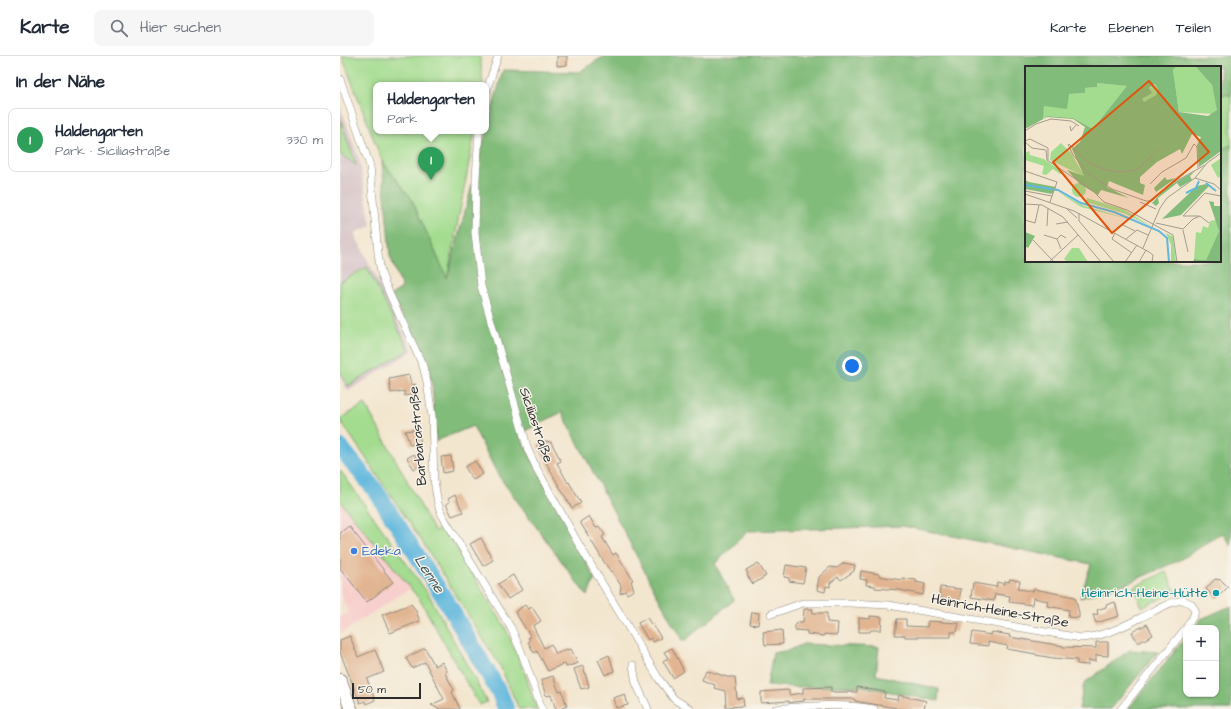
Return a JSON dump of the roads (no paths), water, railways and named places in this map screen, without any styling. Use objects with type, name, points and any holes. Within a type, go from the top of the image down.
[{"type":"main road","points":[[340,680],[351,709]]},
{"type":"street","points":[[489,83],[498,56]]},
{"type":"street","name":"Barbarastraße","points":[[340,79],[370,166],[381,273],[423,366],[427,382],[432,416],[434,480],[438,504],[442,515],[511,628],[542,709]]},
{"type":"street","name":"Siciliastraße","points":[[479,134],[475,233],[481,286],[528,450],[578,543],[659,679],[674,699],[690,709]]},
{"type":"street","name":"Heinrich-Heine-Straße","points":[[771,614],[803,603],[888,605],[1081,638],[1110,633],[1166,605],[1183,600],[1190,604],[1195,610],[1188,625]]},
{"type":"street","name":"Heinrich-Heine-Straße","points":[[1121,709],[1183,632]]},
{"type":"street","points":[[632,665],[636,683],[648,709]]},
{"type":"street","points":[[776,709],[834,705],[874,709]]},
{"type":"waterway","name":"Lenne","points":[[340,447],[376,491],[448,604],[500,694],[506,709]]},
{"type":"place","name":"Haldengarten","points":[[431,180]]},
{"type":"place","name":"Edeka","points":[[354,551]]},
{"type":"place","name":"Heinrich-Heine-Hütte","points":[[1216,593]]}]
